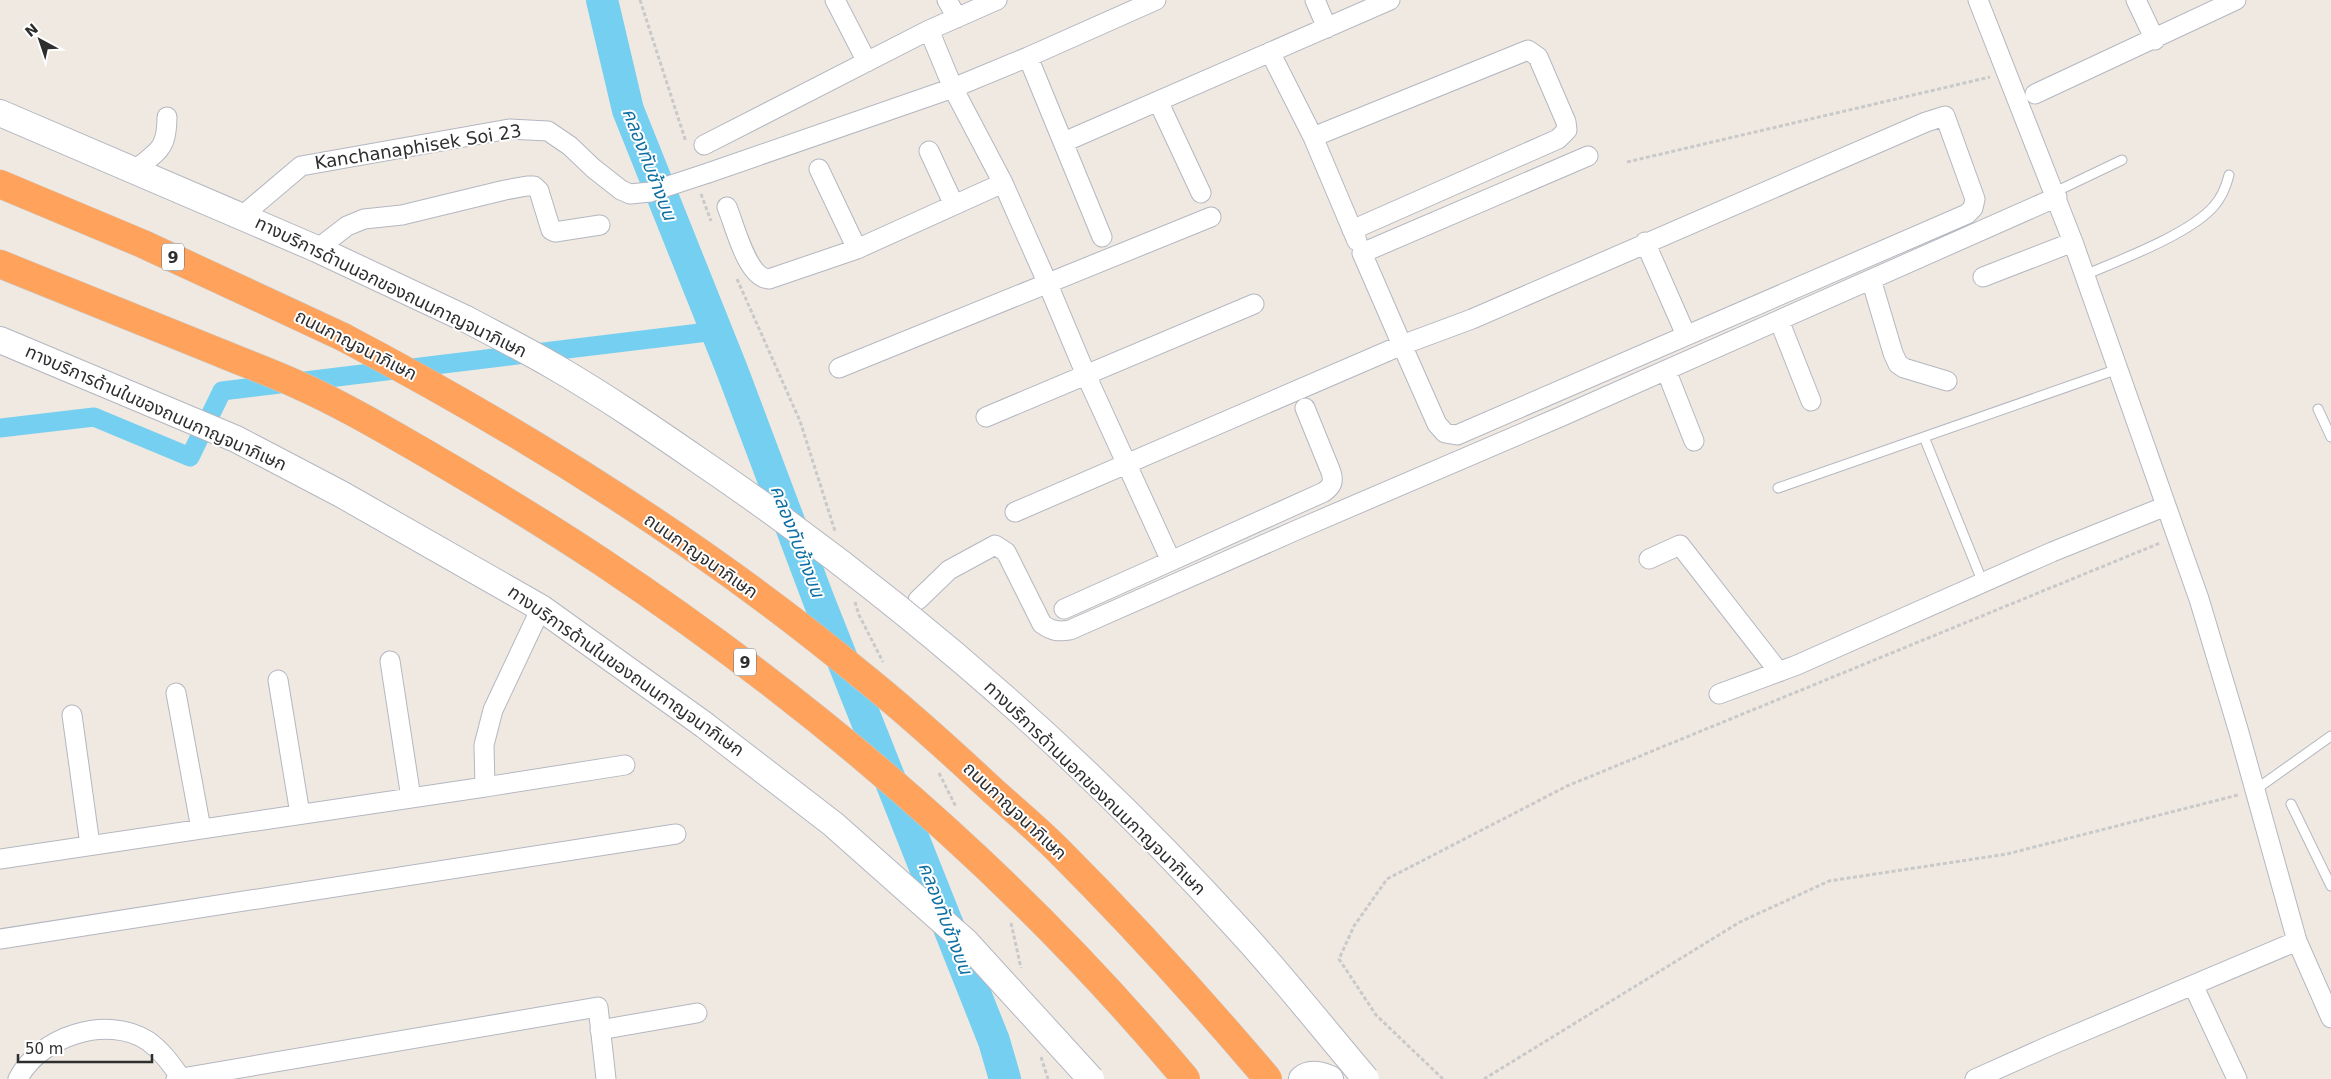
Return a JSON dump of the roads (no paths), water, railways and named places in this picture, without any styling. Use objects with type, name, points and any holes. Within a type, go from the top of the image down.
[{"type":"highway","name":"ถนนกาญจนาภิเษก","points":[[7,187],[152,247],[343,337],[420,378],[580,473],[720,566],[859,672],[924,727],[1056,849],[1205,1005],[1268,1079]]},
{"type":"highway","name":"9","points":[[0,264],[298,385],[382,428],[547,526],[684,617],[751,667],[884,775],[1014,894],[1082,964],[1186,1079]]},
{"type":"main road","name":"ทางบริการด้านนอกของถนนกาญจนาภิเษก","points":[[0,113],[317,249],[466,319],[555,368],[632,415],[777,515],[888,600],[1025,715],[1148,835],[1243,934],[1366,1079]]},
{"type":"main road","name":"ทางบริการด้านในของถนนกาญจนาภิเษก","points":[[0,340],[236,439],[341,494],[541,608],[703,724],[833,824],[966,942],[1091,1079]]},
{"type":"main road","points":[[1302,1079],[1306,1076],[1320,1075],[1330,1079]]},
{"type":"street","points":[[835,0],[867,62]]},
{"type":"street","points":[[948,0],[957,18]]},
{"type":"street","points":[[704,145],[929,30],[997,0]]},
{"type":"street","name":"Kanchanaphisek Soi 23","points":[[242,216],[300,166],[509,129],[548,131],[570,146],[617,187],[630,194],[650,192],[953,88],[1156,0]]},
{"type":"street","points":[[1315,0],[1327,28]]},
{"type":"street","points":[[1064,142],[1390,0]]},
{"type":"street","points":[[1978,0],[2056,194],[2177,536],[2210,634],[2297,941],[2327,996],[2331,1018]]},
{"type":"street","points":[[2136,0],[2155,40]]},
{"type":"street","points":[[2035,94],[2155,40],[2236,0]]},
{"type":"street","points":[[929,30],[953,88],[1002,183],[1048,282],[1086,375],[1171,561]]},
{"type":"street","points":[[1313,137],[1528,50],[1538,57],[1562,114],[1567,130],[1558,139],[1352,230]]},
{"type":"street","points":[[1015,512],[1126,462],[1402,345],[1472,319],[1645,242],[1926,122],[1945,116],[1975,199],[1973,208],[1958,218],[1456,435],[1445,433],[1437,424],[1402,345],[1352,230],[1313,137],[1270,52]]},
{"type":"street","points":[[1028,57],[1102,237]]},
{"type":"street","points":[[1158,101],[1201,192]]},
{"type":"street","points":[[134,171],[163,146],[167,136],[167,117]]},
{"type":"street","points":[[929,151],[954,205]]},
{"type":"street","points":[[1362,253],[1588,156]]},
{"type":"street","points":[[819,169],[857,249]]},
{"type":"street","points":[[728,208],[750,267],[762,279],[769,279],[857,249],[1002,183]]},
{"type":"street","points":[[317,249],[347,226],[364,219],[411,213],[527,186],[534,186],[539,191],[551,230],[555,232],[600,225]]},
{"type":"street","points":[[918,600],[949,570],[995,545],[1006,552],[1042,624],[1050,630],[1058,632],[1070,630],[1666,370],[2056,194]]},
{"type":"street","points":[[839,368],[1211,217]]},
{"type":"street","points":[[1645,242],[1686,335]]},
{"type":"street","points":[[1983,277],[2073,242]]},
{"type":"street","points":[[1871,279],[1893,354],[1898,364],[1904,368],[1947,381]]},
{"type":"street","points":[[986,417],[1254,304]]},
{"type":"street","points":[[1779,320],[1811,401]]},
{"type":"street","points":[[1666,370],[1694,440]]},
{"type":"street","points":[[1064,609],[1324,492],[1330,487],[1333,481],[1331,472],[1305,408]]},
{"type":"street","points":[[1719,694],[1779,672],[2052,552],[2166,506]]},
{"type":"street","points":[[1649,559],[1680,545],[1779,672]]},
{"type":"street","points":[[485,787],[484,744],[492,710],[541,608]]},
{"type":"street","points":[[390,661],[411,798]]},
{"type":"street","points":[[278,680],[300,814]]},
{"type":"street","points":[[176,693],[201,829]]},
{"type":"street","points":[[72,716],[90,845]]},
{"type":"street","points":[[0,859],[625,765]]},
{"type":"street","points":[[0,939],[676,834]]},
{"type":"street","points":[[1975,1079],[2297,941]]},
{"type":"street","points":[[2193,985],[2237,1079]]},
{"type":"street","points":[[18,1079],[23,1069],[50,1044],[85,1031],[122,1030],[147,1040],[165,1056],[179,1079],[598,1007],[606,1079]]},
{"type":"street","points":[[600,1030],[698,1013]]},
{"type":"lane","points":[[2056,194],[2122,160]]},
{"type":"lane","points":[[2085,275],[2172,236],[2201,217],[2213,208],[2222,196],[2229,175]]},
{"type":"lane","points":[[1778,488],[2118,369]]},
{"type":"lane","points":[[2318,409],[2331,437]]},
{"type":"lane","points":[[1924,436],[1983,583]]},
{"type":"lane","points":[[2255,790],[2331,736]]},
{"type":"lane","points":[[2290,804],[2331,886]]},
{"type":"waterway","name":"คลองทับช้างบน","points":[[602,0],[628,110],[732,370],[819,601],[994,1041],[1005,1079]]},
{"type":"waterway","points":[[0,428],[94,417],[190,457],[222,391],[716,331]]}]
